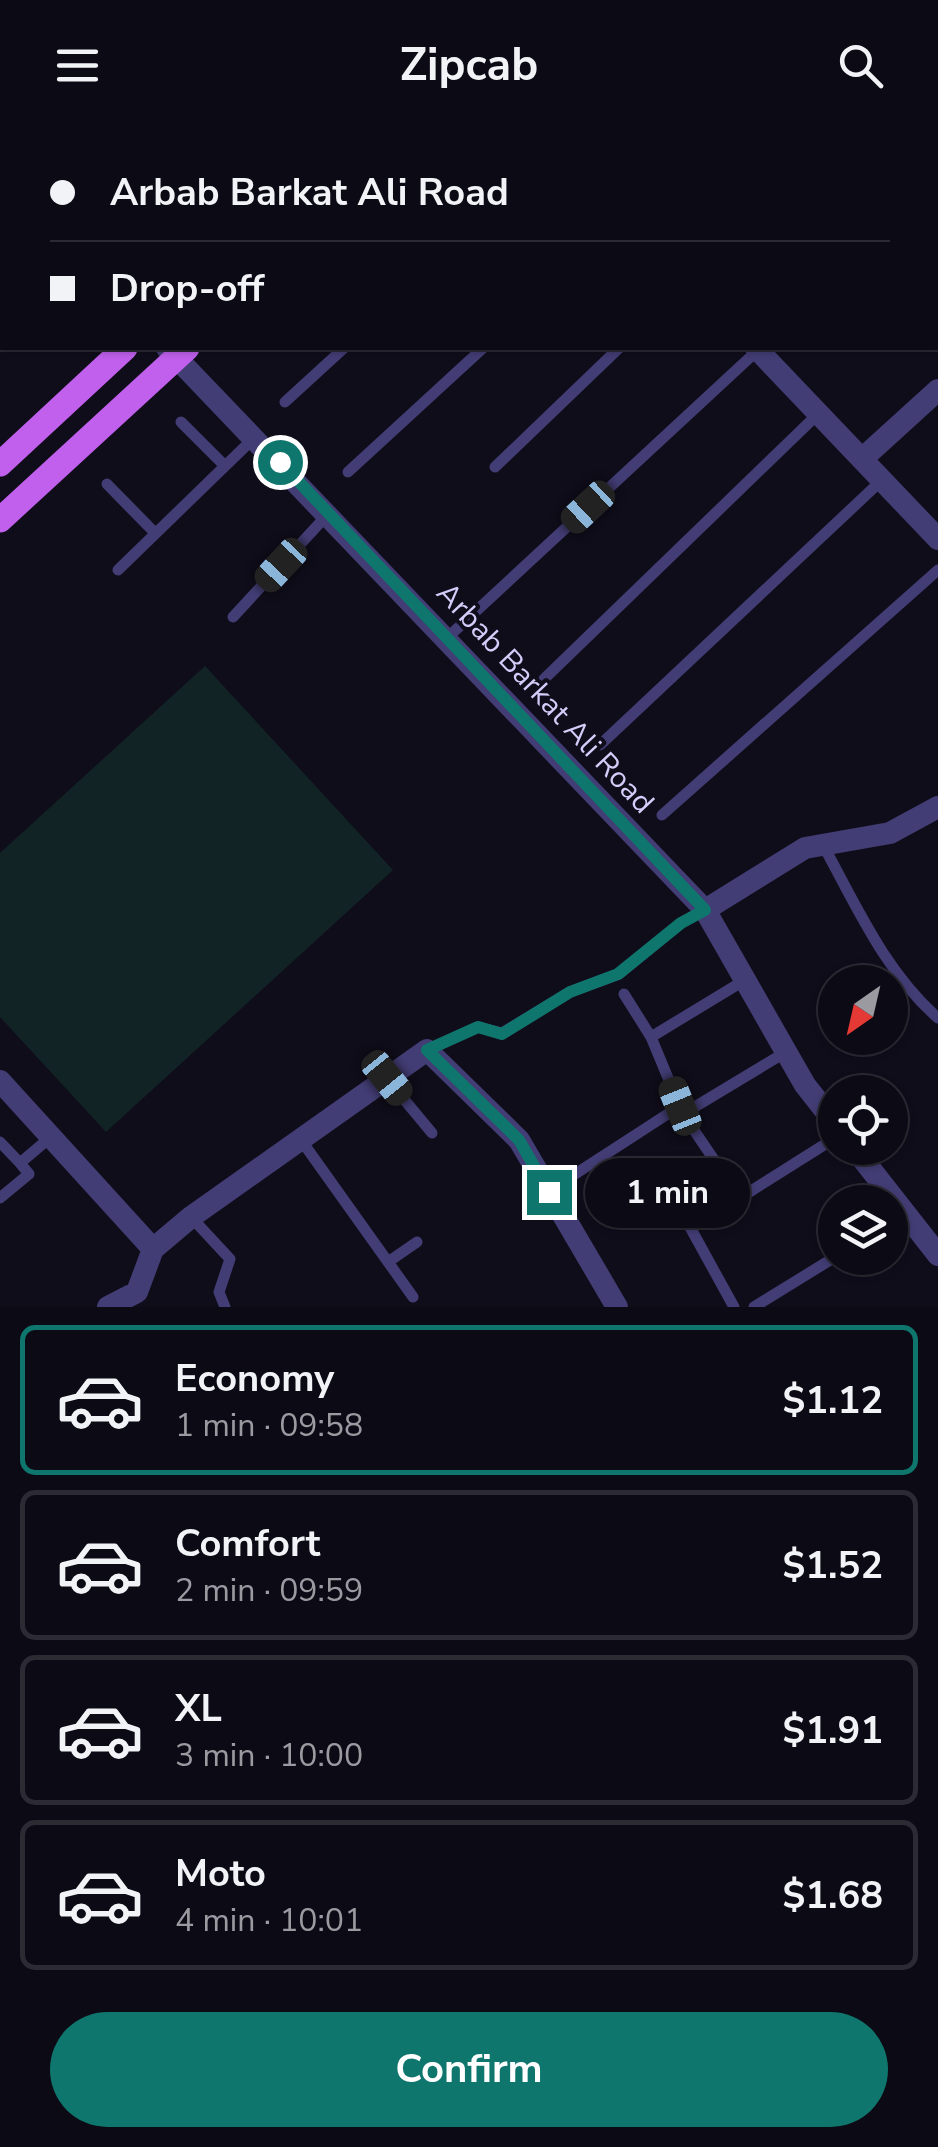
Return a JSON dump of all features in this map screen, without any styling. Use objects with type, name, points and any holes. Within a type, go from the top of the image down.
[{"type":"main road","points":[[0,464],[123,350]]},
{"type":"main road","points":[[0,520],[177,351]]},
{"type":"street","points":[[760,350],[938,538]]},
{"type":"street","name":"Arbab Barkat Ali Road","points":[[177,351],[705,910],[818,1101]]},
{"type":"street","points":[[862,459],[938,390]]},
{"type":"street","points":[[705,910],[805,848],[890,832],[938,806]]},
{"type":"street","points":[[108,1307],[138,1292],[153,1248],[191,1217],[427,1050],[519,1140],[616,1307]]},
{"type":"street","points":[[0,1081],[153,1248]]},
{"type":"street","points":[[908,1227],[938,1255]]},
{"type":"lane","points":[[285,402],[342,350]]},
{"type":"lane","points":[[348,472],[480,350]]},
{"type":"lane","points":[[495,467],[617,350]]},
{"type":"lane","points":[[446,638],[756,350]]},
{"type":"lane","points":[[544,678],[819,413]]},
{"type":"lane","points":[[181,422],[225,466]]},
{"type":"lane","points":[[118,570],[256,436]]},
{"type":"lane","points":[[600,746],[882,480]]},
{"type":"lane","points":[[107,484],[156,533]]},
{"type":"lane","points":[[234,617],[329,514]]},
{"type":"lane","points":[[662,815],[938,570]]},
{"type":"lane","points":[[823,845],[884,954],[919,1001],[938,1018]]},
{"type":"lane","points":[[427,1050],[478,1027],[502,1034],[570,992],[618,974],[681,923],[705,910]]},
{"type":"lane","points":[[652,1037],[745,980]]},
{"type":"lane","points":[[624,994],[652,1037],[682,1110],[740,1198],[818,1149]]},
{"type":"lane","points":[[549,1192],[786,1052]]},
{"type":"lane","points":[[387,1078],[432,1133]]},
{"type":"lane","points":[[20,1164],[52,1136]]},
{"type":"lane","points":[[301,1140],[413,1297]]},
{"type":"lane","points":[[0,1142],[29,1174],[0,1198]]},
{"type":"lane","points":[[191,1217],[230,1259],[219,1292],[225,1307]]},
{"type":"lane","points":[[685,1218],[734,1307]]},
{"type":"lane","points":[[388,1262],[417,1242]]},
{"type":"lane","points":[[754,1307],[818,1267]]},
{"type":"shaded area","points":[[205,666],[393,870],[106,1132],[0,1017],[0,853]]},
{"type":"route","points":[[280,462],[705,910],[681,923],[618,974],[570,992],[502,1034],[478,1027],[427,1050],[519,1140],[549,1192]]}]
